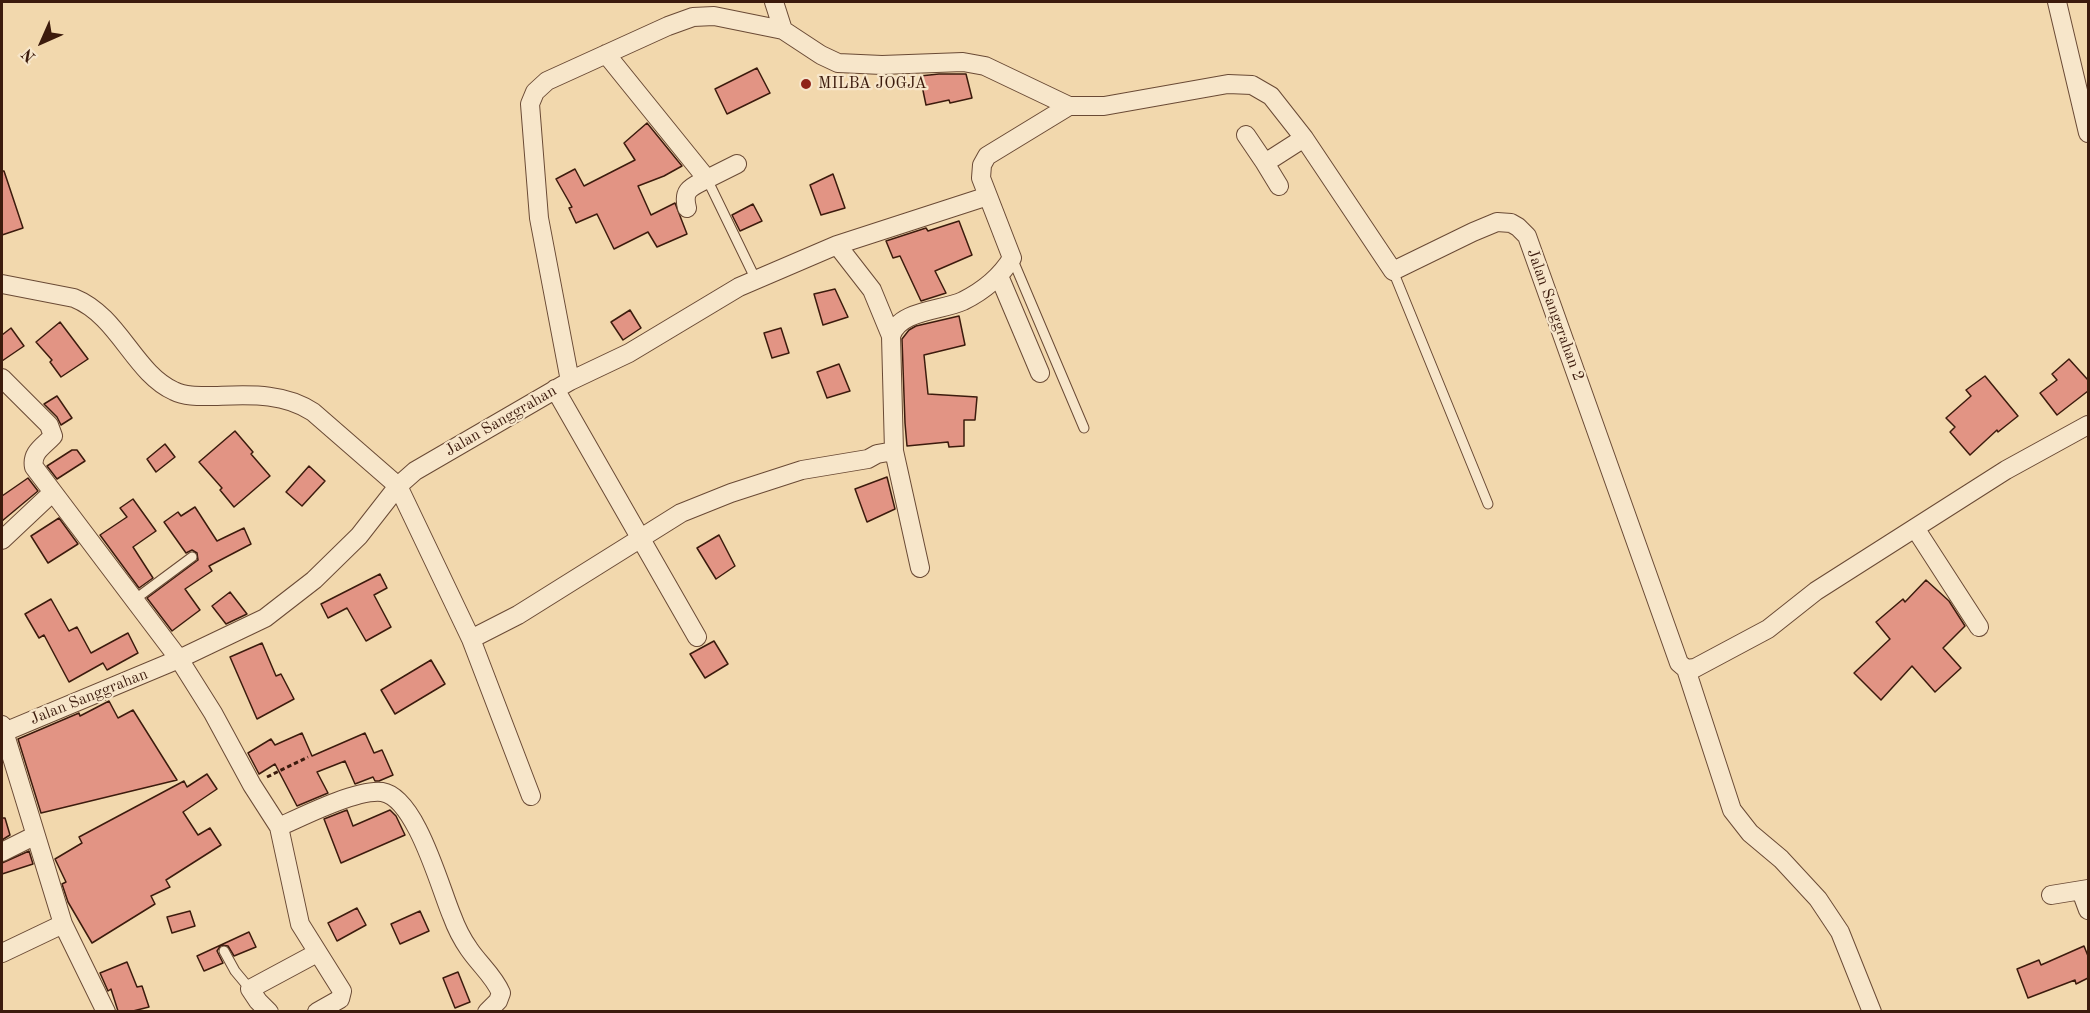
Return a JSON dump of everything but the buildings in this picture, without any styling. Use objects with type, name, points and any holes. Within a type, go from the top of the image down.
[{"type":"street","points":[[774,2],[783,30],[821,55],[838,63],[882,65],[963,62],[985,66],[1069,106],[1104,106],[1228,84],[1252,85],[1271,96],[1304,138],[1393,271]]},
{"type":"street","points":[[2057,2],[2088,134]]},
{"type":"street","name":"Jalan Sanggrahan","points":[[3,730],[179,659],[265,618],[314,580],[359,536],[398,486],[416,471],[563,385],[539,218],[530,104],[535,92],[547,81],[693,17],[714,16],[783,30]]},
{"type":"street","points":[[606,54],[707,179]]},
{"type":"street","points":[[891,336],[898,322],[906,317],[948,307],[965,300],[999,276],[1012,258],[981,178],[982,165],[987,156],[1069,106]]},
{"type":"street","points":[[1246,135],[1279,186]]},
{"type":"street","points":[[1265,163],[1304,138]]},
{"type":"street","points":[[687,208],[684,199],[687,192],[737,164]]},
{"type":"street","points":[[697,637],[640,540],[563,385],[629,353],[739,287],[837,245],[988,196]]},
{"type":"street","name":"Jalan Sanggrahan 2","points":[[1393,271],[1497,222],[1511,223],[1527,236],[1679,663],[1686,669],[1732,810],[1750,833],[1781,859],[1823,908],[1840,932],[1872,1011]]},
{"type":"street","points":[[837,245],[872,290],[891,336],[894,452],[920,568]]},
{"type":"street","points":[[999,276],[1040,373]]},
{"type":"street","points":[[2,284],[85,302],[103,316],[153,376],[176,393],[202,396],[258,395],[303,405],[398,486],[471,639],[531,796]]},
{"type":"street","points":[[2,378],[50,424],[53,431],[53,436],[34,454],[32,460],[34,467],[179,659],[279,827],[300,924],[342,991],[340,999],[317,1011]]},
{"type":"street","points":[[1686,669],[1695,668],[1768,628],[1816,591],[2006,470],[2088,425]]},
{"type":"street","points":[[471,639],[518,615],[681,513],[730,493],[802,470],[868,459],[878,454],[894,452]]},
{"type":"street","points":[[2,540],[53,492]]},
{"type":"street","points":[[1915,528],[1979,627]]},
{"type":"street","points":[[3,730],[63,924],[99,1009]]},
{"type":"street","points":[[279,827],[355,795],[383,792],[398,800],[415,824],[453,919],[469,949],[501,993],[498,1001],[487,1011]]},
{"type":"street","points":[[2,852],[34,836]]},
{"type":"street","points":[[2051,895],[2084,890],[2088,910]]},
{"type":"street","points":[[2,953],[63,924]]},
{"type":"street","points":[[268,1011],[250,989],[317,953]]},
{"type":"lane","points":[[707,179],[756,280]]},
{"type":"lane","points":[[1012,258],[1084,428]]},
{"type":"lane","points":[[1393,271],[1488,504]]},
{"type":"lane","points":[[134,600],[192,557]]},
{"type":"lane","points":[[225,951],[235,971],[250,989]]},
{"type":"path","points":[[252,785],[308,758]]},
{"type":"place","name":"MILBA JOGJA","points":[[806,84]]}]
